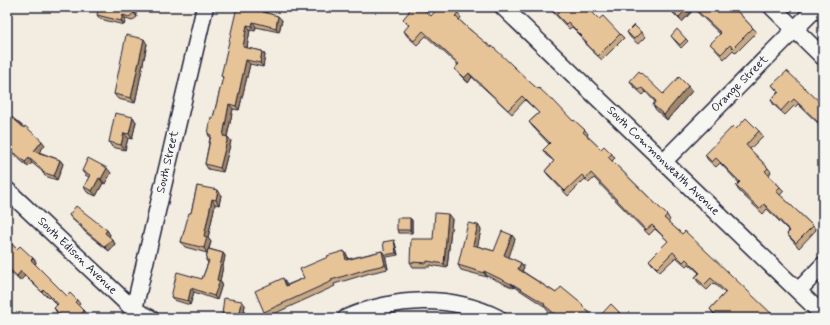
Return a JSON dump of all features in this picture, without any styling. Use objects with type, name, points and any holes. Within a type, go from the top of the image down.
[{"type":"street","name":"South Street","points":[[133,314],[205,7]]},
{"type":"street","name":"South Commonwealth Avenue","points":[[504,7],[823,316]]},
{"type":"street","points":[[772,7],[823,57]]},
{"type":"street","name":"Orange Street","points":[[664,161],[818,7]]},
{"type":"street","name":"South Edison Avenue","points":[[7,190],[133,314],[150,318]]},
{"type":"street","points":[[798,291],[823,265]]},
{"type":"street","points":[[346,318],[384,305],[419,300],[433,300],[480,310],[498,318]]},
{"type":"building","points":[[99,7],[132,7],[134,13],[129,17],[123,15],[121,21],[97,15]]},
{"type":"building","points":[[237,7],[264,7],[263,12],[278,16],[276,28],[253,22],[252,26],[247,25],[243,47],[262,51],[260,63],[246,60],[236,106],[229,104],[223,136],[228,137],[220,168],[205,164],[211,135],[208,134],[211,117],[213,118],[223,77],[221,76]]},
{"type":"building","points":[[413,7],[421,7],[431,16],[439,7],[452,7],[458,13],[455,16],[469,29],[491,47],[492,46],[532,84],[553,100],[573,121],[574,120],[585,130],[583,132],[601,149],[604,146],[612,154],[608,157],[667,215],[664,218],[682,234],[685,231],[776,318],[719,318],[710,309],[726,292],[711,278],[704,285],[695,277],[700,273],[686,259],[683,262],[673,252],[657,268],[649,260],[668,241],[652,225],[646,230],[591,173],[586,179],[582,175],[565,191],[545,171],[554,161],[543,150],[550,143],[529,122],[539,113],[522,96],[508,110],[469,73],[464,78],[454,69],[459,64],[423,31],[414,41],[404,31],[409,25],[403,19]]},
{"type":"building","points":[[549,7],[587,7],[599,19],[603,16],[620,34],[598,56],[581,37],[582,36],[568,22],[566,24]]},
{"type":"building","points":[[668,7],[688,7],[679,17]]},
{"type":"building","points":[[693,7],[733,7],[753,28],[733,48],[730,45],[721,54],[710,44],[721,33]]},
{"type":"building","points":[[634,25],[641,32],[634,39],[627,32]]},
{"type":"building","points":[[677,29],[686,39],[680,45],[671,36]]},
{"type":"building","points":[[126,35],[144,39],[131,98],[114,94]]},
{"type":"building","points":[[639,71],[663,94],[679,77],[688,86],[664,115],[653,105],[656,101],[642,88],[639,90],[630,81]]},
{"type":"building","points":[[787,71],[823,105],[823,127],[794,99],[791,102],[790,101],[781,111],[771,100],[779,92],[772,85]]},
{"type":"building","points":[[7,113],[42,141],[34,151],[60,160],[54,176],[42,172],[43,170],[29,158],[25,162],[7,146]]},
{"type":"building","points":[[115,113],[133,117],[129,134],[124,133],[121,145],[109,142]]},
{"type":"building","points":[[746,118],[759,131],[746,145],[768,168],[765,171],[780,187],[776,191],[813,226],[796,243],[787,234],[790,231],[764,204],[760,209],[736,186],[740,182],[716,158],[712,162],[705,155],[733,126],[736,129]]},
{"type":"building","points":[[88,158],[107,168],[101,179],[99,178],[92,191],[84,187],[90,175],[82,171]]},
{"type":"building","points":[[823,161],[823,168],[820,164]]},
{"type":"building","points":[[197,186],[218,190],[216,200],[212,199],[204,236],[207,237],[204,248],[181,242],[189,213],[191,213]]},
{"type":"building","points":[[76,206],[107,230],[105,233],[112,239],[105,247],[69,215]]},
{"type":"building","points":[[435,213],[448,214],[444,264],[427,261],[427,263],[410,262],[411,239],[433,239]]},
{"type":"building","points":[[397,218],[410,218],[410,230],[397,230]]},
{"type":"building","points":[[468,223],[478,225],[473,245],[494,251],[502,231],[512,235],[504,255],[521,263],[518,269],[556,293],[561,287],[583,305],[582,306],[595,318],[560,318],[544,305],[545,304],[511,283],[484,271],[484,273],[458,265]]},
{"type":"building","points":[[7,240],[17,249],[20,246],[33,258],[31,260],[67,296],[70,293],[77,300],[75,302],[84,311],[77,318],[64,318],[54,308],[58,304],[44,290],[42,292],[21,271],[17,276],[7,267]]},
{"type":"building","points":[[394,240],[396,253],[385,255],[383,242]]},
{"type":"building","points":[[208,249],[223,253],[217,280],[220,281],[214,296],[191,288],[188,301],[171,297],[177,272],[202,279],[209,261],[206,260]]},
{"type":"building","points":[[344,251],[346,260],[382,251],[385,265],[331,280],[332,281],[264,312],[255,291],[283,278],[286,286],[304,278],[300,269],[328,257],[327,256]]},
{"type":"building","points":[[224,298],[242,301],[239,318],[222,314]]},
{"type":"building","points":[[611,304],[619,312],[613,318],[598,318]]}]
